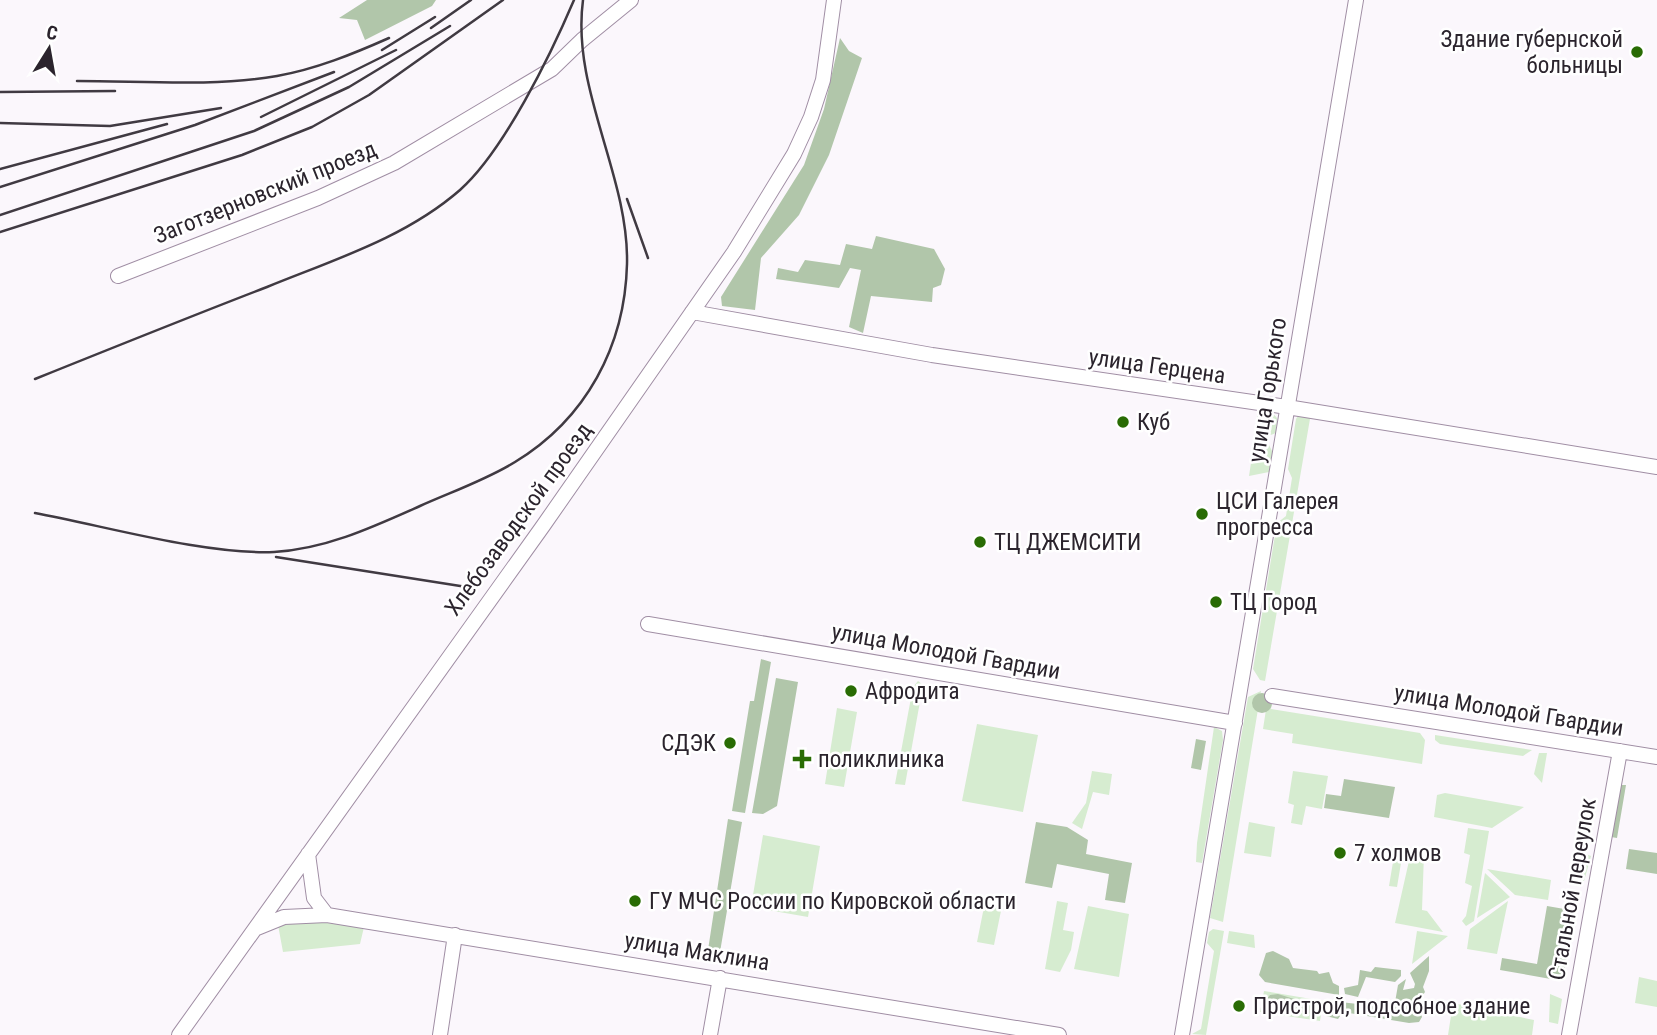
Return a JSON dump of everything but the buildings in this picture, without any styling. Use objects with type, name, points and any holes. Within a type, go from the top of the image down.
[{"type":"street","name":"Заготзерновский проезд","points":[[118,276],[318,198],[394,163],[552,69],[582,40],[631,0]]},
{"type":"street","name":"Хлебозаводской проезд","points":[[179,1035],[692,313],[794,154],[811,117],[823,80],[834,0]]},
{"type":"street","name":"улица Горького","points":[[1182,1035],[1356,0]]},
{"type":"street","name":"улица Герцена","points":[[692,313],[932,355],[1287,407],[1657,467]]},
{"type":"street","name":"улица Молодой Гвардии","points":[[648,624],[1235,723]]},
{"type":"street","name":"улица Молодой Гвардии","points":[[1272,696],[1657,757]]},
{"type":"street","name":"Стальной переулок","points":[[1569,1035],[1620,751]]},
{"type":"street","points":[[308,855],[314,898],[327,915]]},
{"type":"street","name":"улица Маклина","points":[[255,929],[284,917],[327,915],[1059,1035]]},
{"type":"street","points":[[440,1035],[454,935]]},
{"type":"street","points":[[710,1035],[720,978]]},
{"type":"green space","points":[[367,0],[436,0],[432,6],[365,40],[357,20],[339,18]]},
{"type":"green space","points":[[840,38],[849,51],[862,58],[829,155],[799,215],[761,258],[755,310],[722,306],[721,297],[804,165],[824,109]]},
{"type":"green space","points":[[876,236],[934,249],[945,269],[941,285],[933,288],[932,302],[871,296],[863,333],[849,327],[861,270],[850,268],[839,288],[776,279],[778,268],[798,272],[805,260],[840,265],[846,244],[872,249]]},
{"type":"green space","points":[[1259,405],[1269,409],[1277,418],[1276,433],[1265,437],[1255,435]]},
{"type":"green space","points":[[1311,413],[1265,681],[1260,680],[1253,669],[1277,523],[1286,516],[1292,478],[1288,469],[1296,419],[1299,414]]},
{"type":"green space","points":[[1254,443],[1269,445],[1274,455],[1269,472],[1249,476]]},
{"type":"green space","points":[[761,659],[771,662],[745,813],[732,811],[750,701],[754,701]]},
{"type":"green space","points":[[776,678],[798,682],[777,806],[763,814],[752,813]]},
{"type":"green space","points":[[918,681],[923,685],[905,785],[895,784],[913,687]]},
{"type":"green space","points":[[1261,691],[1223,922],[1210,918],[1248,697]]},
{"type":"green space","points":[[1262,693],[1269,696],[1272,703],[1269,710],[1262,713],[1255,710],[1252,703],[1255,696]]},
{"type":"green space","points":[[1272,702],[1271,709],[1420,733],[1425,740],[1422,764],[1292,743],[1293,734],[1263,729],[1267,703]]},
{"type":"green space","points":[[837,708],[857,712],[844,787],[825,784]]},
{"type":"green space","points":[[977,724],[1038,735],[1023,812],[962,801]]},
{"type":"green space","points":[[1214,727],[1222,731],[1223,740],[1202,863],[1196,862],[1197,843]]},
{"type":"green space","points":[[1435,735],[1532,750],[1523,756],[1440,744],[1435,740]]},
{"type":"green space","points":[[1196,739],[1206,741],[1201,770],[1191,768]]},
{"type":"green space","points":[[1539,753],[1547,753],[1542,783],[1534,774]]},
{"type":"green space","points":[[1092,771],[1112,774],[1109,795],[1093,792],[1082,829],[1072,823],[1086,803]]},
{"type":"green space","points":[[1293,771],[1328,776],[1322,809],[1306,806],[1302,825],[1291,823],[1294,805],[1288,803]]},
{"type":"green space","points":[[1344,779],[1395,787],[1389,818],[1324,808],[1326,794],[1341,796]]},
{"type":"green space","points":[[1620,785],[1626,785],[1617,838],[1611,837]]},
{"type":"green space","points":[[1445,793],[1524,807],[1492,828],[1434,817],[1437,795]]},
{"type":"green space","points":[[728,819],[742,822],[720,952],[708,950]]},
{"type":"green space","points":[[1036,822],[1067,827],[1088,840],[1086,854],[1132,863],[1125,903],[1105,900],[1109,874],[1057,864],[1052,888],[1025,883]]},
{"type":"green space","points":[[1249,822],[1275,827],[1271,857],[1244,853]]},
{"type":"green space","points":[[1468,828],[1489,831],[1474,921],[1466,926],[1462,921],[1466,916],[1472,886],[1465,883],[1470,855],[1464,853]]},
{"type":"green space","points":[[763,835],[820,846],[808,917],[751,907]]},
{"type":"green space","points":[[1629,849],[1657,853],[1657,874],[1626,869]]},
{"type":"green space","points":[[1395,850],[1403,851],[1397,887],[1389,886]]},
{"type":"green space","points":[[1411,852],[1424,854],[1422,910],[1427,911],[1443,932],[1395,923]]},
{"type":"green space","points":[[1581,852],[1591,856],[1584,881],[1576,880]]},
{"type":"green space","points":[[1487,869],[1551,880],[1548,900],[1515,895]]},
{"type":"green space","points":[[1485,873],[1510,897],[1477,918]]},
{"type":"green space","points":[[1057,901],[1068,903],[1063,930],[1074,932],[1071,950],[1060,972],[1045,969]]},
{"type":"green space","points":[[1508,901],[1497,954],[1467,949],[1470,929]]},
{"type":"green space","points":[[985,902],[1002,906],[994,945],[977,942]]},
{"type":"green space","points":[[1088,906],[1129,914],[1119,977],[1074,969]]},
{"type":"green space","points":[[1547,906],[1576,911],[1562,981],[1500,970],[1502,958],[1537,964]]},
{"type":"green space","points":[[308,921],[364,927],[360,944],[283,952],[278,925]]},
{"type":"green space","points":[[1213,929],[1224,931],[1206,1035],[1192,1034],[1201,1029],[1214,951],[1207,943],[1209,932]]},
{"type":"green space","points":[[1229,931],[1254,935],[1255,948],[1227,943]]},
{"type":"green space","points":[[1417,931],[1448,936],[1412,964]]},
{"type":"green space","points":[[1273,951],[1289,959],[1293,968],[1317,971],[1319,974],[1329,972],[1333,983],[1339,986],[1339,995],[1265,982],[1259,975],[1266,953]]},
{"type":"green space","points":[[1429,956],[1429,971],[1423,987],[1425,992],[1418,1002],[1422,1017],[1419,1022],[1409,1023],[1343,1012],[1338,1019],[1326,1016],[1331,1001],[1394,1008],[1398,985],[1406,979],[1403,990],[1414,988],[1410,973]]},
{"type":"green space","points":[[1375,967],[1401,970],[1401,976],[1395,982],[1366,977],[1358,997],[1345,994],[1344,988],[1358,985],[1360,970],[1371,972]]},
{"type":"green space","points":[[1639,977],[1657,981],[1657,1007],[1635,1003]]},
{"type":"green space","points":[[1264,991],[1323,1001],[1320,1021],[1260,1012]]},
{"type":"green space","points":[[1278,994],[1307,1003],[1313,1000],[1322,1006],[1317,1015],[1269,1005],[1266,1000],[1270,995]]},
{"type":"green space","points":[[1550,994],[1562,999],[1558,1024],[1549,1022]]},
{"type":"green space","points":[[1453,1003],[1534,1020],[1532,1035],[1448,1035]]},
{"type":"railway","points":[[431,28],[471,0]]},
{"type":"railway","points":[[0,232],[242,155],[312,127],[369,95],[503,0]]},
{"type":"railway","points":[[35,379],[343,257],[392,235],[439,207],[477,173],[509,127],[553,47],[574,0]]},
{"type":"railway","points":[[35,513],[155,539],[217,549],[247,552],[293,550],[331,542],[385,522],[480,480],[540,445],[581,402],[597,378],[619,323],[625,294],[625,231],[585,67],[583,0]]},
{"type":"railway","points":[[382,50],[435,17]]},
{"type":"railway","points":[[0,215],[254,131],[349,87],[450,26]]},
{"type":"railway","points":[[77,81],[203,82],[277,76],[334,60],[389,38]]},
{"type":"railway","points":[[261,117],[396,50]]},
{"type":"railway","points":[[0,187],[195,125],[334,72]]},
{"type":"railway","points":[[0,92],[115,91]]},
{"type":"railway","points":[[0,123],[110,126],[221,108]]},
{"type":"railway","points":[[0,169],[167,124]]},
{"type":"railway","points":[[627,199],[648,258]]},
{"type":"railway","points":[[276,557],[473,588]]},
{"type":"place","name":"Здание губернской больницы","points":[[1637,52]]},
{"type":"place","name":"Куб","points":[[1123,422]]},
{"type":"place","name":"ЦСИ Галерея прогресса","points":[[1202,514]]},
{"type":"place","name":"ТЦ ДЖЕМСИТИ","points":[[980,542]]},
{"type":"place","name":"ТЦ Город","points":[[1216,602]]},
{"type":"place","name":"Афродита","points":[[851,691]]},
{"type":"place","name":"СДЭК","points":[[730,743]]},
{"type":"place","name":"поликлиника","points":[[802,759]]},
{"type":"place","name":"7 холмов","points":[[1340,853]]},
{"type":"place","name":"ГУ МЧС России по Кировской области","points":[[635,901]]},
{"type":"place","name":"Пристрой, подсобное здание","points":[[1239,1006]]}]
